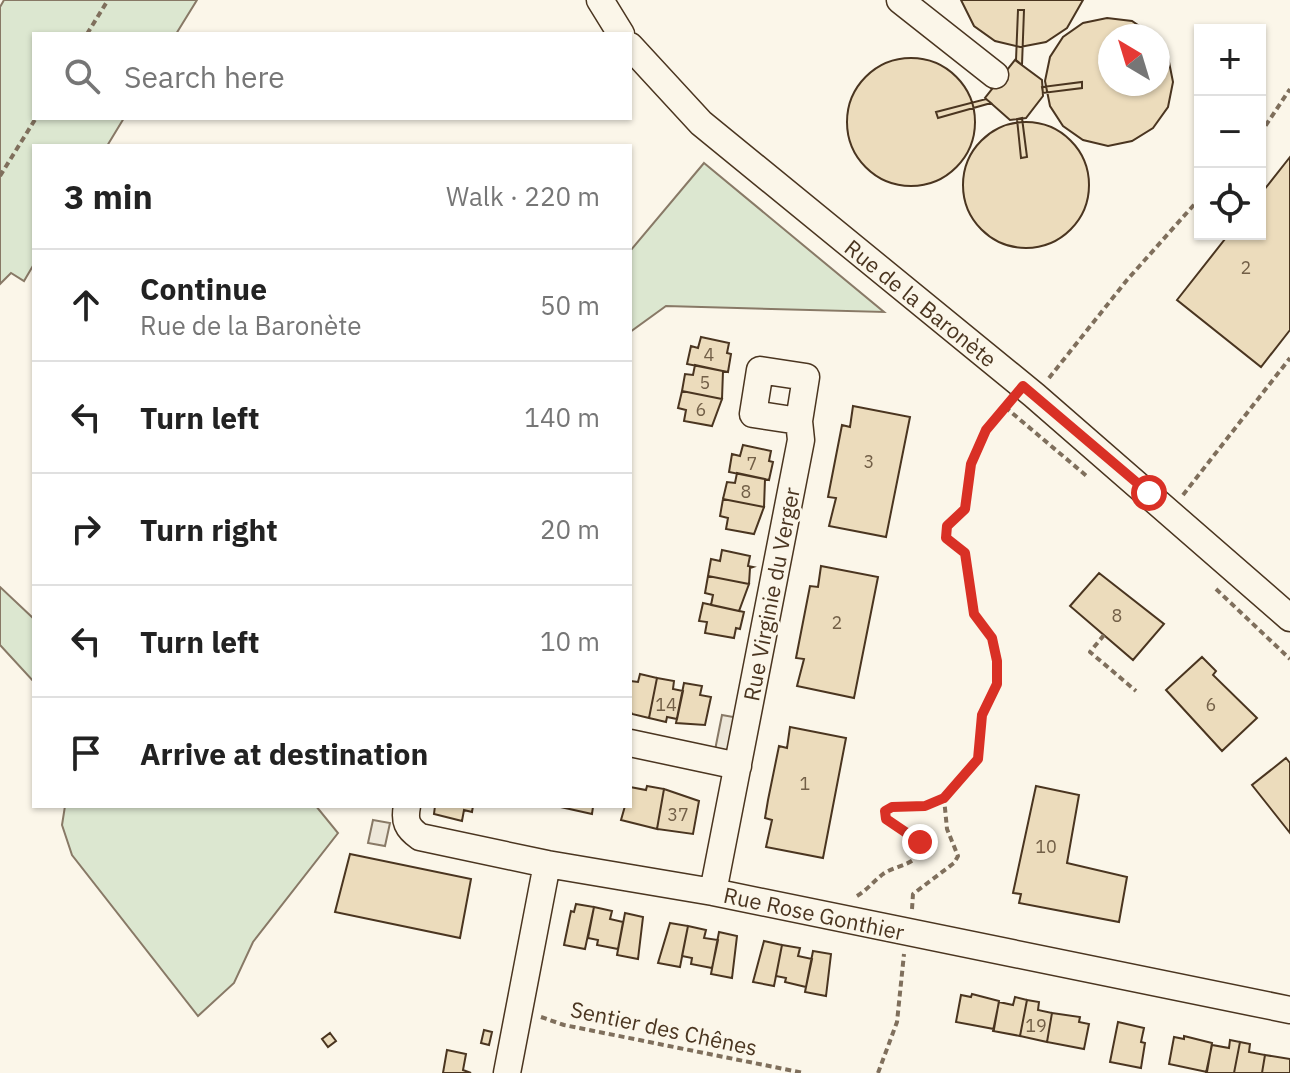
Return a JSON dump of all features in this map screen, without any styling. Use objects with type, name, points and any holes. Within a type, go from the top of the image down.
[{"type":"street","points":[[600,0],[620,32]]},
{"type":"street","points":[[900,0],[995,75]]},
{"type":"street","name":"Rue de la Baronète","points":[[632,48],[701,123],[1029,390],[1290,618]]},
{"type":"street","name":"Rue Virginie du Verger","points":[[713,892],[801,440],[799,421]]},
{"type":"street","points":[[632,743],[738,766]]},
{"type":"street","points":[[406,808],[404,818],[409,829],[420,837],[547,864],[507,1073]]},
{"type":"street","name":"Rue Rose Gonthier","points":[[547,864],[713,892],[1290,1010]]},
{"type":"path","points":[[88,32],[108,0]]},
{"type":"path","points":[[1266,125],[1290,89]]},
{"type":"path","points":[[0,176],[35,120]]},
{"type":"path","points":[[833,918],[838,901],[864,892],[885,873],[917,859],[922,850],[920,842],[886,819],[885,811],[892,807],[925,806],[944,798],[978,759],[982,715],[997,684],[997,661],[992,638],[974,614],[965,553],[946,538],[947,526],[965,509],[971,464],[986,430],[1005,407],[1029,390],[1194,205]]},
{"type":"path","points":[[1170,511],[1290,358]]},
{"type":"path","points":[[1005,407],[1090,479]]},
{"type":"path","points":[[1209,582],[1290,659]]},
{"type":"path","points":[[1104,635],[1090,652],[1136,691]]},
{"type":"path","points":[[878,1073],[897,1022],[913,894],[954,863],[958,856],[947,829],[944,798]]},
{"type":"path","name":"Sentier des Chênes","points":[[519,1009],[564,1025],[804,1073]]},
{"type":"green space","points":[[4,0],[197,0],[177,32],[32,32],[32,120],[123,120],[108,144],[32,144],[32,267],[24,281],[11,273],[0,284],[0,7]]},
{"type":"green space","points":[[704,163],[884,312],[666,306],[632,331],[632,249]]},
{"type":"green space","points":[[0,587],[32,617],[32,680],[0,645]]},
{"type":"green space","points":[[65,808],[318,808],[338,833],[253,942],[234,983],[198,1016],[72,855],[62,825]]},
{"type":"shaded area","points":[[722,715],[739,718],[732,753],[715,750]]},
{"type":"shaded area","points":[[373,820],[390,823],[385,846],[368,843]]},
{"type":"building","points":[[961,0],[1083,0],[1067,28],[1046,42],[1020,47],[995,41],[974,26]]},
{"type":"building","points":[[1018,10],[1024,10],[1022,65],[1016,60]]},
{"type":"building","points":[[1107,18],[1136,24],[1098,24],[1098,96],[1170,96],[1170,67],[1173,82],[1168,107],[1153,128],[1132,141],[1108,146],[1083,140],[1063,126],[1050,106],[1045,81],[1050,57],[1063,37],[1083,23]]},
{"type":"building","points":[[911,58],[935,63],[956,77],[970,98],[975,122],[970,146],[956,167],[935,181],[911,186],[887,181],[866,167],[852,146],[847,122],[852,98],[866,77],[887,63]]},
{"type":"building","points":[[1015,60],[1042,80],[1043,96],[1026,118],[1010,120],[985,98]]},
{"type":"building","points":[[1082,82],[1082,88],[1043,93],[1042,87]]},
{"type":"building","points":[[986,99],[991,103],[938,118],[936,112]]},
{"type":"building","points":[[1022,118],[1027,157],[1021,158],[1017,119]]},
{"type":"building","points":[[1026,122],[1050,127],[1071,140],[1084,161],[1089,185],[1084,209],[1071,230],[1050,243],[1026,248],[1002,243],[981,230],[968,209],[963,185],[968,161],[981,140],[1002,127]]},
{"type":"building","points":[[1290,157],[1290,330],[1261,367],[1177,300],[1224,240],[1266,240],[1266,187]]},
{"type":"building","points":[[701,337],[729,343],[728,372],[687,364],[691,346],[698,348]]},
{"type":"building","points":[[695,365],[723,371],[722,399],[682,391],[685,374],[693,375]]},
{"type":"building","points":[[682,391],[722,399],[712,426],[684,421],[686,410],[678,408]]},
{"type":"building","points":[[853,406],[910,417],[886,537],[829,526],[836,498],[828,497],[842,425],[850,427]]},
{"type":"building","points":[[743,445],[771,451],[769,461],[773,462],[769,480],[729,472],[732,454],[740,456]]},
{"type":"building","points":[[737,473],[765,479],[764,507],[723,499],[727,482],[735,483]]},
{"type":"building","points":[[723,499],[764,507],[754,534],[726,529],[728,518],[720,516]]},
{"type":"building","points":[[722,550],[750,556],[748,566],[753,567],[750,568],[749,584],[708,576],[711,559],[720,561]]},
{"type":"building","points":[[821,566],[878,577],[854,698],[797,686],[804,659],[796,658],[810,586],[818,587]]},
{"type":"building","points":[[1099,573],[1164,624],[1133,660],[1070,606]]},
{"type":"building","points":[[708,576],[749,584],[739,611],[711,605],[713,595],[705,593]]},
{"type":"building","points":[[703,603],[744,612],[734,638],[705,633],[707,622],[699,621]]},
{"type":"building","points":[[1202,657],[1216,671],[1213,675],[1257,718],[1222,751],[1166,690]]},
{"type":"building","points":[[640,674],[657,678],[649,718],[632,714],[632,681],[638,682]]},
{"type":"building","points":[[657,678],[674,681],[673,689],[683,691],[677,719],[667,717],[666,722],[649,718]]},
{"type":"building","points":[[684,683],[702,686],[700,695],[711,697],[705,725],[676,723]]},
{"type":"building","points":[[790,727],[846,738],[823,858],[766,847],[772,820],[765,818],[768,800],[779,746],[787,748]]},
{"type":"building","points":[[1286,758],[1290,763],[1290,833],[1252,785]]},
{"type":"building","points":[[647,786],[664,789],[657,829],[621,820],[624,808],[632,808],[632,787],[646,790]]},
{"type":"building","points":[[1036,786],[1079,795],[1067,863],[1127,877],[1119,922],[1019,903],[1021,894],[1013,893]]},
{"type":"building","points":[[664,789],[699,801],[693,834],[657,829]]},
{"type":"building","points":[[435,808],[473,808],[472,812],[464,810],[462,821],[434,814]]},
{"type":"building","points":[[565,808],[593,808],[592,814]]},
{"type":"building","points":[[350,854],[471,879],[460,938],[335,912]]},
{"type":"building","points":[[576,904],[594,907],[585,949],[564,945],[571,911],[574,912]]},
{"type":"building","points":[[594,907],[612,911],[610,919],[623,922],[618,949],[597,945],[598,940],[588,938]]},
{"type":"building","points":[[625,913],[643,917],[638,959],[617,955]]},
{"type":"building","points":[[670,923],[688,926],[680,967],[658,963]]},
{"type":"building","points":[[688,926],[706,930],[704,938],[718,940],[712,968],[691,964],[692,958],[682,956]]},
{"type":"building","points":[[719,932],[737,936],[732,978],[711,974]]},
{"type":"building","points":[[764,941],[782,945],[774,986],[753,982]]},
{"type":"building","points":[[782,945],[800,948],[798,956],[812,959],[806,987],[785,982],[786,978],[776,976]]},
{"type":"building","points":[[813,951],[831,954],[826,996],[805,992]]},
{"type":"building","points":[[972,994],[999,1001],[994,1029],[956,1022],[961,995],[971,997]]},
{"type":"building","points":[[1015,997],[1027,1000],[1020,1036],[993,1031],[999,1002],[1013,1005]]},
{"type":"building","points":[[1027,1000],[1039,1002],[1038,1010],[1052,1013],[1047,1042],[1020,1036]]},
{"type":"building","points":[[1052,1013],[1080,1017],[1079,1022],[1089,1024],[1084,1049],[1047,1042]]},
{"type":"building","points":[[1118,1022],[1144,1028],[1141,1068],[1110,1062]]},
{"type":"building","points":[[484,1030],[492,1032],[489,1045],[481,1043]]},
{"type":"building","points":[[330,1033],[336,1041],[328,1047],[322,1039]]},
{"type":"building","points":[[1184,1036],[1212,1043],[1207,1072],[1169,1064],[1174,1037],[1184,1039]]},
{"type":"building","points":[[1230,1040],[1240,1042],[1234,1073],[1206,1073],[1212,1045],[1229,1048]]},
{"type":"building","points":[[1240,1042],[1250,1044],[1249,1052],[1265,1055],[1262,1073],[1234,1073]]},
{"type":"building","points":[[447,1050],[466,1054],[463,1070],[471,1073],[443,1073]]},
{"type":"building","points":[[1265,1055],[1290,1059],[1290,1073],[1262,1073]]},
{"type":"route","points":[[920,842],[886,819],[885,811],[892,807],[925,806],[944,798],[978,759],[982,715],[997,684],[997,661],[992,638],[974,614],[965,553],[946,538],[947,526],[965,509],[971,464],[986,430],[1023,386],[1149,493]]}]
